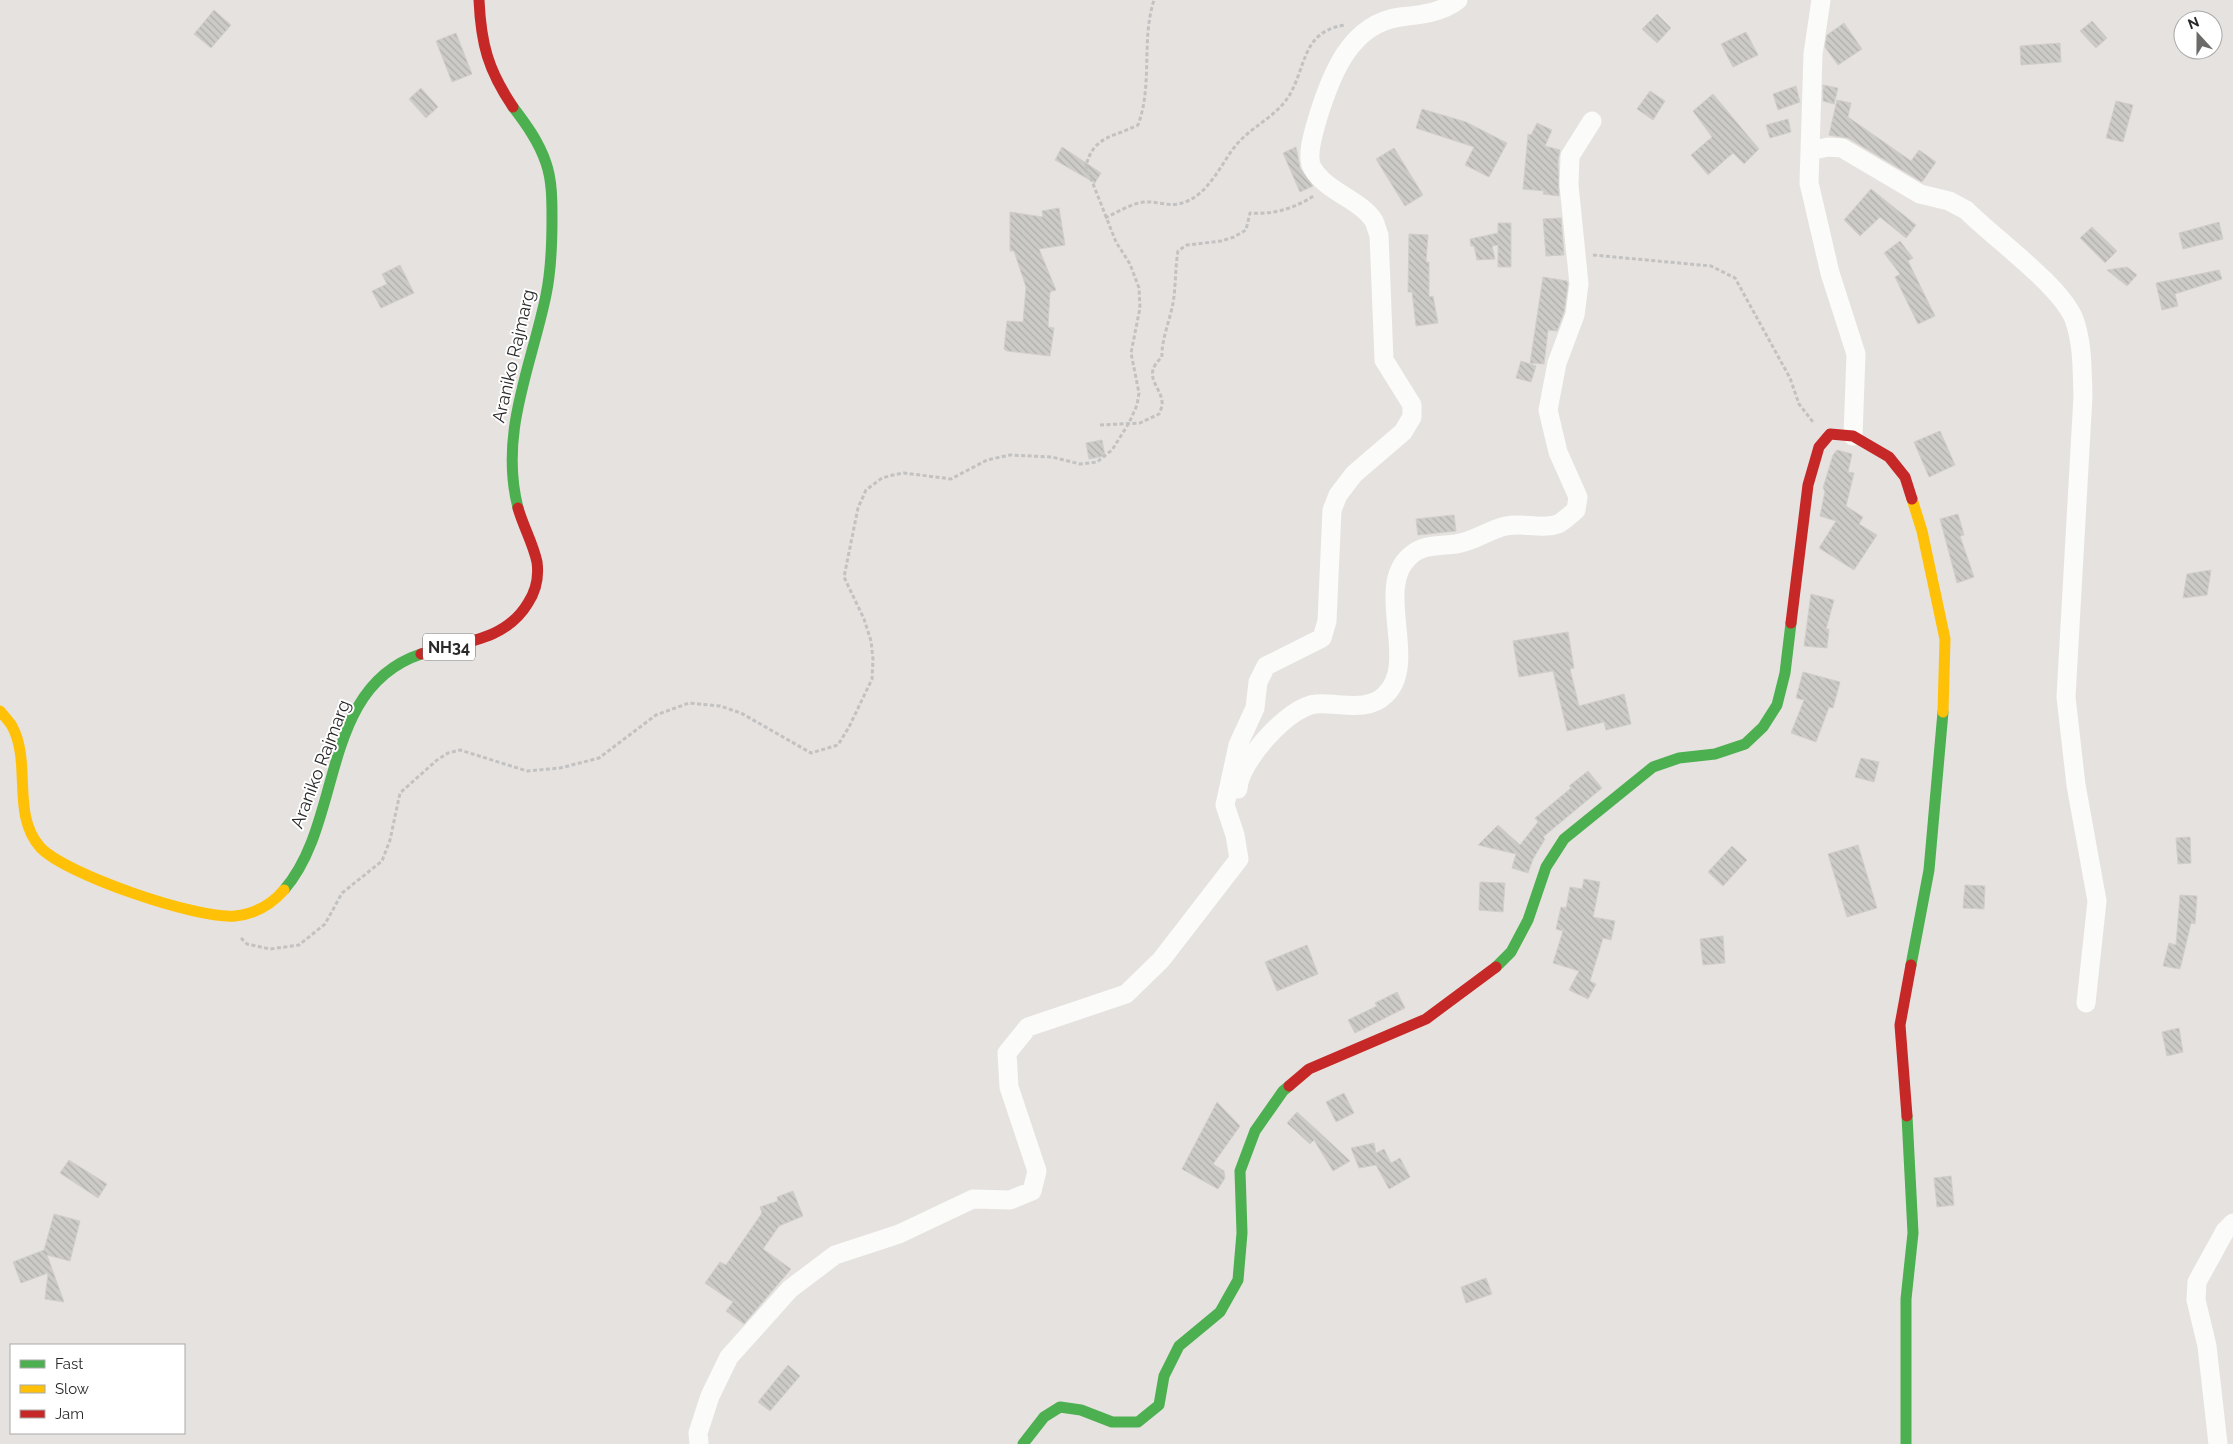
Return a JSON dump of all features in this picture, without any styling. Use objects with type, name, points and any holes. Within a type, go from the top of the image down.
[{"type":"main road","name":"Araniko Rajmarg","points":[[0,711],[14,729],[22,767],[21,794],[29,823],[36,842],[49,854],[64,863],[178,910],[222,918],[243,916],[258,911],[276,900],[290,885],[305,853],[354,714],[375,682],[403,662],[423,653],[490,636],[514,623],[530,602],[537,579],[535,554],[520,516],[513,485],[511,455],[514,413],[547,291],[551,220],[550,177],[530,130],[509,101],[490,69],[480,34],[480,0]]},
{"type":"main road","points":[[1023,1444],[1044,1417],[1060,1407],[1081,1410],[1112,1422],[1138,1422],[1159,1405],[1164,1376],[1179,1346],[1220,1312],[1238,1280],[1242,1233],[1240,1171],[1256,1131],[1283,1091],[1309,1069],[1426,1019],[1490,974],[1511,952],[1528,920],[1546,868],[1564,839],[1653,767],[1679,758],[1715,754],[1745,744],[1763,727],[1777,705],[1785,673],[1808,485],[1819,447],[1830,434],[1853,436],[1888,457],[1904,477],[1922,531],[1945,639],[1945,687],[1929,870],[1900,1025],[1910,1143],[1913,1233],[1906,1299],[1906,1444]]},
{"type":"street","points":[[1236,835],[1225,805],[1238,745],[1255,708],[1258,682],[1266,666],[1322,638],[1327,620],[1332,510],[1338,495],[1354,474],[1403,432],[1412,417],[1412,405],[1384,360],[1379,236],[1374,221],[1335,191],[1313,169],[1310,159],[1316,125],[1329,82],[1347,50],[1370,27],[1392,18],[1430,13],[1458,0]]},
{"type":"street","points":[[1821,0],[1813,54],[1809,183],[1823,244],[1856,354],[1853,436]]},
{"type":"street","points":[[699,1444],[698,1433],[710,1396],[729,1357],[790,1289],[835,1255],[899,1234],[973,1199],[1010,1200],[1032,1191],[1037,1170],[1009,1087],[1006,1054],[1028,1027],[1126,994],[1161,960],[1239,859],[1236,835],[1238,782],[1253,753],[1289,716],[1315,704],[1343,706],[1370,704],[1385,695],[1395,681],[1399,651],[1395,585],[1398,570],[1411,555],[1435,544],[1455,544],[1478,539],[1508,526],[1539,527],[1559,524],[1576,510],[1578,497],[1558,452],[1548,410],[1557,363],[1575,315],[1580,284],[1569,185],[1570,156],[1592,121]]},
{"type":"street","points":[[1810,151],[1828,147],[1842,148],[1920,194],[1950,201],[1966,210],[2061,296],[2074,320],[2082,356],[2083,396],[2066,696],[2076,785],[2098,901],[2086,1003]]},
{"type":"street","points":[[2218,1444],[2207,1346],[2196,1300],[2197,1282],[2225,1231],[2233,1223]]},
{"type":"path","points":[[222,918],[247,944],[270,949],[299,944],[325,924],[342,893],[382,861],[390,840],[400,794],[437,760],[448,753],[460,750],[527,771],[560,768],[599,758],[656,715],[689,703],[720,706],[742,713],[811,752],[838,745],[849,727],[872,679],[871,641],[864,619],[844,576],[858,508],[866,490],[882,478],[893,474],[904,473],[952,479],[987,460],[1010,455],[1052,457],[1080,464],[1089,464],[1104,459],[1129,423],[1137,405],[1139,393],[1131,353],[1141,298],[1136,277],[1105,218],[1086,166],[1093,148],[1100,142],[1138,125],[1144,103],[1148,20],[1154,0]]},
{"type":"path","points":[[1105,218],[1131,205],[1145,202],[1172,205],[1193,199],[1206,188],[1249,132],[1272,116],[1285,102],[1292,91],[1303,60],[1313,41],[1324,31],[1355,24]]},
{"type":"path","points":[[1100,425],[1140,423],[1159,414],[1162,402],[1152,376],[1155,363],[1162,357],[1161,345],[1167,332],[1177,277],[1178,251],[1187,245],[1234,237],[1246,230],[1250,213],[1268,214],[1308,199],[1323,190],[1313,169]]},
{"type":"path","points":[[1578,253],[1711,266],[1735,278],[1790,378],[1799,404],[1815,425],[1830,434]]},
{"type":"building","points":[[214,10],[231,25],[211,48],[194,34]]},
{"type":"building","points":[[1657,14],[1671,28],[1657,43],[1642,29]]},
{"type":"building","points":[[2092,21],[2107,38],[2096,48],[2080,31]]},
{"type":"building","points":[[1844,23],[1862,49],[1838,65],[1825,47],[1827,35]]},
{"type":"building","points":[[1746,32],[1758,55],[1733,67],[1721,44]]},
{"type":"building","points":[[456,33],[472,74],[452,82],[436,41]]},
{"type":"building","points":[[2060,43],[2061,62],[2021,65],[2020,46]]},
{"type":"building","points":[[1823,85],[1838,88],[1834,104],[1823,101]]},
{"type":"building","points":[[1796,86],[1800,102],[1778,110],[1773,94]]},
{"type":"building","points":[[421,88],[438,107],[426,118],[409,99]]},
{"type":"building","points":[[1650,91],[1665,101],[1653,120],[1637,109]]},
{"type":"building","points":[[1713,94],[1759,149],[1744,164],[1733,153],[1708,175],[1691,155],[1712,137],[1693,111]]},
{"type":"building","points":[[1837,100],[1851,103],[1848,117],[1911,161],[1919,150],[1936,162],[1922,182],[1848,138],[1829,135]]},
{"type":"building","points":[[2116,101],[2133,105],[2123,142],[2106,138]]},
{"type":"building","points":[[1422,109],[1466,122],[1507,143],[1489,177],[1465,165],[1474,147],[1416,128]]},
{"type":"building","points":[[1788,119],[1791,132],[1770,138],[1766,125]]},
{"type":"building","points":[[1537,123],[1552,130],[1545,146],[1560,150],[1558,161],[1559,196],[1543,194],[1544,191],[1523,189],[1528,134],[1531,135]]},
{"type":"building","points":[[1062,147],[1101,173],[1095,183],[1055,160]]},
{"type":"building","points":[[1296,147],[1300,168],[1313,186],[1300,192],[1283,153]]},
{"type":"building","points":[[1394,148],[1423,195],[1405,206],[1376,159]]},
{"type":"building","points":[[1871,189],[1916,225],[1906,238],[1880,217],[1860,236],[1844,220]]},
{"type":"building","points":[[1059,208],[1065,245],[1039,249],[1056,290],[1050,292],[1048,327],[1054,328],[1050,356],[1007,351],[1004,349],[1007,321],[1023,322],[1026,287],[1014,251],[1010,251],[1010,212],[1043,217],[1042,211]]},
{"type":"building","points":[[1561,218],[1564,255],[1546,256],[1543,219]]},
{"type":"building","points":[[2219,222],[2223,239],[2183,249],[2179,233]]},
{"type":"building","points":[[1498,223],[1511,223],[1511,267],[1498,267],[1498,245],[1492,246],[1495,259],[1477,260],[1474,246],[1471,246],[1470,239],[1498,233]]},
{"type":"building","points":[[2092,227],[2117,251],[2105,263],[2080,238]]},
{"type":"building","points":[[1409,234],[1428,235],[1426,262],[1429,262],[1429,297],[1433,296],[1438,323],[1416,326],[1412,292],[1408,292]]},
{"type":"building","points":[[1900,241],[1913,258],[1908,261],[1935,316],[1918,324],[1895,277],[1900,274],[1884,253]]},
{"type":"building","points":[[400,265],[414,293],[381,308],[372,291],[387,284],[382,274]]},
{"type":"building","points":[[2127,267],[2137,275],[2127,286],[2107,270]]},
{"type":"building","points":[[2219,270],[2222,279],[2175,294],[2178,306],[2162,310],[2156,283]]},
{"type":"building","points":[[1543,277],[1567,281],[1568,284],[1564,312],[1557,331],[1548,330],[1544,364],[1530,363]]},
{"type":"building","points":[[1521,361],[1536,366],[1531,382],[1516,378]]},
{"type":"building","points":[[1940,431],[1955,465],[1929,477],[1914,442]]},
{"type":"building","points":[[1102,440],[1105,456],[1089,459],[1086,443]]},
{"type":"building","points":[[1837,450],[1852,454],[1848,472],[1854,473],[1846,506],[1863,517],[1859,524],[1877,535],[1854,570],[1819,548],[1836,521],[1820,516],[1825,491],[1823,488],[1833,455]]},
{"type":"building","points":[[1958,514],[1964,535],[1960,536],[1974,577],[1957,583],[1940,519]]},
{"type":"building","points":[[1454,515],[1456,531],[1418,535],[1416,519]]},
{"type":"building","points":[[2211,570],[2207,595],[2183,598],[2187,574]]},
{"type":"building","points":[[1811,594],[1834,600],[1826,629],[1829,629],[1827,648],[1804,646]]},
{"type":"building","points":[[1568,632],[1574,668],[1570,669],[1579,706],[1624,694],[1631,724],[1606,730],[1604,722],[1567,731],[1553,671],[1519,677],[1513,641]]},
{"type":"building","points":[[1803,672],[1840,682],[1833,708],[1829,707],[1816,742],[1791,733],[1804,700],[1796,698]]},
{"type":"building","points":[[1861,758],[1879,762],[1874,782],[1855,777]]},
{"type":"building","points":[[1588,771],[1602,788],[1543,837],[1545,839],[1533,859],[1528,873],[1512,868],[1516,854],[1478,845],[1498,825],[1520,845],[1538,822],[1535,818]]},
{"type":"building","points":[[2190,837],[2191,863],[2178,864],[2176,838]]},
{"type":"building","points":[[1858,845],[1877,908],[1847,917],[1828,854]]},
{"type":"building","points":[[1732,846],[1747,860],[1723,886],[1708,872]]},
{"type":"building","points":[[1584,879],[1600,882],[1593,917],[1615,921],[1611,940],[1603,938],[1590,981],[1596,984],[1588,999],[1569,990],[1579,971],[1553,963],[1563,931],[1556,929],[1561,907],[1566,908],[1570,887],[1582,889]]},
{"type":"building","points":[[1480,882],[1505,883],[1503,912],[1479,910]]},
{"type":"building","points":[[1965,885],[1985,886],[1984,909],[1963,908]]},
{"type":"building","points":[[2180,895],[2197,896],[2195,924],[2191,923],[2180,969],[2163,966],[2169,943],[2176,945]]},
{"type":"building","points":[[1723,936],[1725,963],[1703,965],[1700,939]]},
{"type":"building","points":[[1307,945],[1318,974],[1277,991],[1265,962]]},
{"type":"building","points":[[1397,992],[1405,1008],[1355,1033],[1348,1020],[1377,1006],[1375,1003]]},
{"type":"building","points":[[2179,1028],[2183,1052],[2167,1056],[2162,1032]]},
{"type":"building","points":[[1344,1093],[1354,1113],[1336,1122],[1326,1102]]},
{"type":"building","points":[[1217,1102],[1240,1126],[1213,1164],[1224,1171],[1225,1178],[1218,1189],[1182,1169]]},
{"type":"building","points":[[1297,1112],[1350,1161],[1333,1171],[1314,1140],[1310,1144],[1287,1123]]},
{"type":"building","points":[[1374,1143],[1376,1153],[1384,1149],[1391,1163],[1400,1158],[1410,1177],[1389,1189],[1376,1165],[1359,1168],[1351,1148]]},
{"type":"building","points":[[69,1160],[107,1184],[98,1198],[60,1173]]},
{"type":"building","points":[[1951,1176],[1954,1205],[1937,1207],[1934,1178]]},
{"type":"building","points":[[793,1191],[803,1216],[779,1226],[763,1249],[791,1269],[744,1324],[726,1311],[733,1302],[705,1283],[720,1262],[726,1265],[762,1213],[760,1207],[778,1201],[777,1197]]},
{"type":"building","points":[[54,1214],[80,1221],[70,1261],[47,1255],[64,1302],[45,1299],[48,1273],[21,1283],[13,1262],[44,1250]]},
{"type":"building","points":[[1486,1278],[1492,1294],[1466,1303],[1461,1287]]},
{"type":"building","points":[[788,1365],[800,1376],[770,1411],[758,1402]]},
{"type":"traffic: fast","points":[[513,107],[532,134],[543,155],[548,170],[552,205],[548,286],[519,401],[512,453],[513,480],[518,508]]},
{"type":"traffic: fast","points":[[1496,967],[1511,952],[1528,920],[1546,867],[1564,839],[1653,767],[1679,758],[1715,754],[1745,744],[1763,727],[1777,705],[1785,673],[1791,623]]},
{"type":"traffic: fast","points":[[284,890],[303,861],[316,829],[349,725],[365,696],[388,671],[421,654]]},
{"type":"traffic: fast","points":[[1911,965],[1929,870],[1943,712]]},
{"type":"traffic: fast","points":[[1023,1444],[1044,1417],[1060,1407],[1081,1410],[1112,1422],[1138,1422],[1159,1405],[1164,1376],[1179,1346],[1220,1312],[1238,1280],[1242,1233],[1240,1171],[1255,1131],[1283,1091],[1289,1086]]},
{"type":"traffic: fast","points":[[1906,1444],[1906,1299],[1913,1233],[1907,1116]]},
{"type":"traffic: slow","points":[[1912,499],[1922,531],[1945,639],[1943,712]]},
{"type":"traffic: slow","points":[[0,711],[12,726],[18,740],[26,819],[31,834],[40,847],[54,858],[103,882],[133,893],[193,911],[217,915],[235,916],[256,911],[274,900],[284,890]]},
{"type":"traffic: jam","points":[[479,0],[487,56],[497,81],[513,107]]},
{"type":"traffic: jam","points":[[1791,623],[1808,485],[1819,447],[1830,434],[1853,436],[1889,457],[1905,477],[1912,499]]},
{"type":"traffic: jam","points":[[421,654],[481,639],[494,633],[507,626],[528,603],[536,584],[537,562],[518,508]]},
{"type":"traffic: jam","points":[[1907,1116],[1900,1025],[1911,965]]},
{"type":"traffic: jam","points":[[1289,1086],[1309,1069],[1426,1019],[1496,967]]}]
